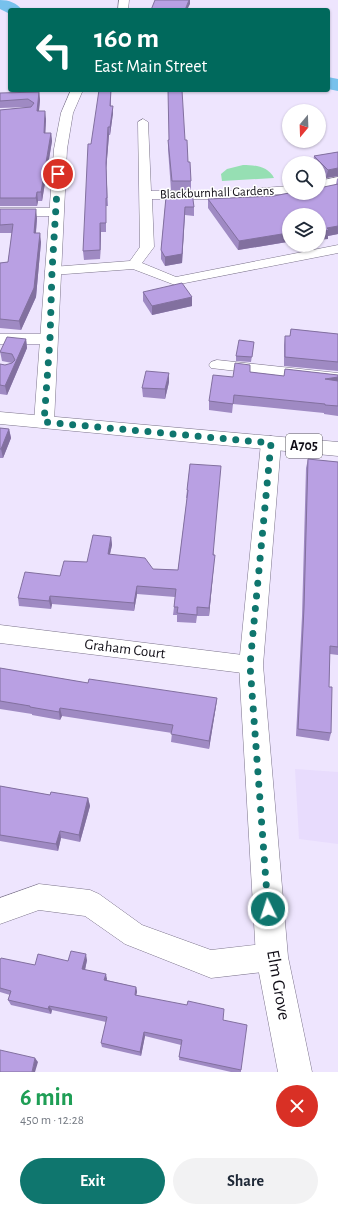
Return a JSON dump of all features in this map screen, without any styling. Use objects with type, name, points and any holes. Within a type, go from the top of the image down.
[{"type":"street","points":[[44,422],[50,339],[55,212],[62,128],[66,114],[76,92]]},
{"type":"street","name":"Blackburnhall Gardens","points":[[134,265],[147,247],[143,122]]},
{"type":"street","points":[[326,184],[338,181]]},
{"type":"street","name":"Blackburnhall Gardens","points":[[146,195],[226,195],[282,191]]},
{"type":"street","points":[[0,212],[55,212]]},
{"type":"street","points":[[52,271],[134,265],[175,281],[338,250]]},
{"type":"street","points":[[0,339],[50,339]]},
{"type":"street","points":[[216,365],[338,378]]},
{"type":"street","name":"A705","points":[[0,418],[338,449]]},
{"type":"street","name":"Elm Grove","points":[[271,443],[250,665],[272,956],[296,1072]]},
{"type":"street","name":"Graham Court","points":[[0,634],[250,665]]},
{"type":"street","points":[[0,911],[39,897],[90,903],[134,935],[211,964],[272,956]]},
{"type":"shaded area","points":[[295,769],[338,772],[338,844],[299,839]]},
{"type":"green space","points":[[243,165],[260,167],[268,171],[274,178],[222,181],[221,174],[227,169]]},
{"type":"building","points":[[155,0],[189,0],[186,8],[152,8]]},
{"type":"building","points":[[39,92],[37,111],[45,111],[44,133],[51,133],[41,192],[37,192],[36,198],[0,198],[0,110],[31,107],[34,103],[28,99],[0,101],[0,93]]},
{"type":"building","points":[[99,92],[111,92],[110,106],[113,106],[110,127],[108,127],[106,163],[106,223],[100,223],[100,250],[83,251],[88,144],[91,144]]},
{"type":"building","points":[[168,92],[182,92],[185,140],[187,140],[191,181],[172,181]]},
{"type":"building","points":[[338,152],[338,168],[328,170],[326,168],[326,156],[314,156]]},
{"type":"building","points":[[338,184],[338,226],[327,228],[329,230],[326,230],[326,208],[282,208],[282,234],[239,241],[208,199],[282,194],[282,200],[326,200],[326,187]]},
{"type":"building","points":[[172,192],[192,192],[194,207],[185,207],[182,254],[165,257],[161,250],[166,197],[172,197]]},
{"type":"building","points":[[0,209],[36,209],[34,233],[40,233],[34,288],[19,321],[0,319],[0,263],[8,262],[13,224],[0,225]]},
{"type":"building","points":[[182,283],[192,297],[152,306],[143,292]]},
{"type":"building","points":[[291,329],[338,334],[338,362],[285,357],[285,336],[290,336]]},
{"type":"building","points":[[7,337],[26,339],[5,386],[0,385],[0,364],[5,365],[12,363],[15,360],[12,354],[0,352]]},
{"type":"building","points":[[239,340],[254,342],[252,357],[236,356]]},
{"type":"building","points":[[235,363],[250,365],[250,372],[284,376],[285,369],[338,375],[338,377],[325,379],[338,381],[338,406],[234,395],[233,404],[209,401],[213,375],[233,377]]},
{"type":"building","points":[[146,371],[169,373],[165,389],[142,388]]},
{"type":"building","points":[[0,428],[9,429],[1,449],[0,449]]},
{"type":"building","points":[[308,459],[338,462],[338,647],[330,646],[329,687],[332,687],[331,733],[298,729],[304,608]]},
{"type":"building","points":[[190,464],[221,466],[213,555],[215,555],[209,608],[197,607],[197,615],[177,613],[178,607],[174,607],[176,589],[137,586],[134,603],[50,596],[49,601],[18,598],[25,572],[60,576],[64,561],[87,562],[93,535],[111,537],[108,554],[145,558],[153,569],[178,570]]},
{"type":"building","points":[[0,668],[88,683],[89,679],[217,698],[209,741],[171,734],[173,725],[60,708],[59,712],[0,701]]},
{"type":"building","points":[[0,786],[50,795],[51,792],[88,798],[79,835],[60,831],[56,844],[0,835]]},
{"type":"building","points":[[71,951],[86,954],[82,969],[106,974],[104,980],[136,987],[135,995],[187,1005],[188,1001],[224,1009],[223,1020],[247,1025],[241,1070],[179,1057],[182,1040],[144,1032],[140,1052],[101,1043],[107,1017],[49,1006],[48,1009],[8,1000],[11,991],[0,988],[1,958],[35,965],[38,954],[68,961]]},
{"type":"building","points":[[0,1050],[35,1058],[32,1072],[0,1072]]},
{"type":"waterway","points":[[0,2],[10,8]]},
{"type":"waterway","points":[[330,83],[338,85]]},
{"type":"route","points":[[58,174],[52,271],[50,339],[44,422],[271,443],[250,665],[268,909]]}]
